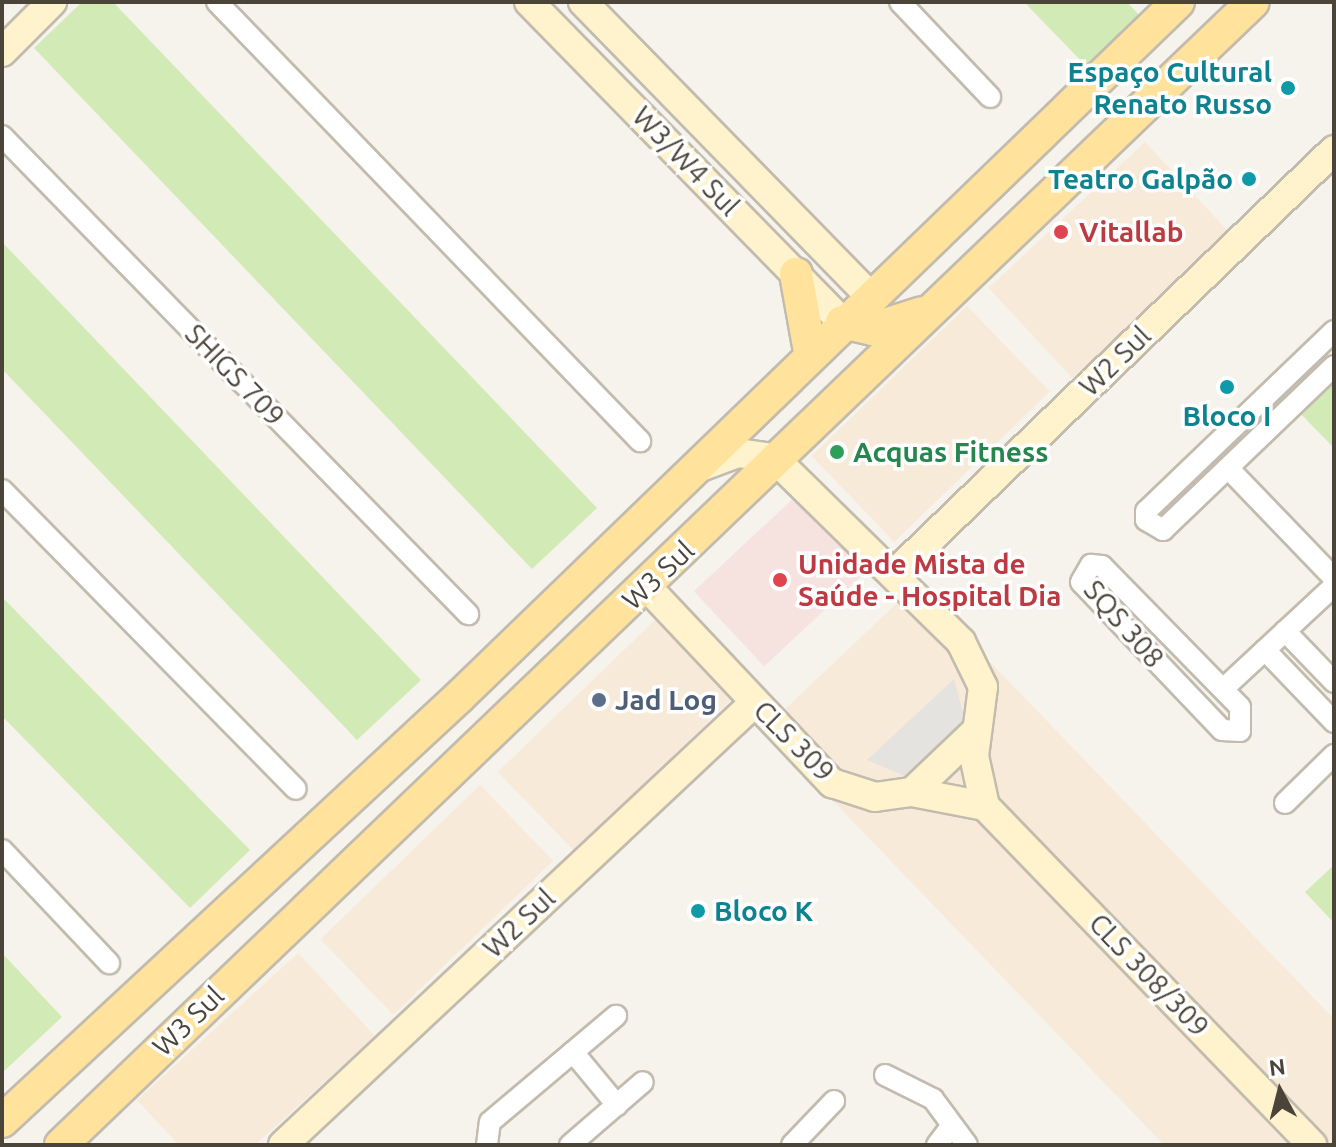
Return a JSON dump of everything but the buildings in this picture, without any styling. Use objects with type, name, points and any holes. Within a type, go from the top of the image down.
[{"type":"main road","name":"W3 Sul","points":[[2,1121],[459,697],[678,479],[1178,2]]},
{"type":"main road","name":"W3 Sul","points":[[61,1145],[477,743],[780,462],[928,311],[1253,2]]},
{"type":"main road","points":[[796,274],[810,352]]},
{"type":"main road","points":[[842,322],[872,329],[928,311]]},
{"type":"main road","points":[[459,697],[457,726],[477,743]]},
{"type":"street","points":[[2,52],[52,2]]},
{"type":"street","points":[[217,2],[640,441]]},
{"type":"street","name":"W3/W4 Sul","points":[[529,2],[842,322]]},
{"type":"street","points":[[552,23],[573,2]]},
{"type":"street","name":"W3/W4 Sul","points":[[583,2],[870,296]]},
{"type":"street","points":[[900,2],[990,97]]},
{"type":"street","points":[[638,112],[651,106],[660,84]]},
{"type":"street","points":[[665,140],[672,122],[691,114]]},
{"type":"street","name":"SHIGS 709","points":[[2,136],[468,614]]},
{"type":"street","name":"W2 Sul","points":[[896,572],[1334,150]]},
{"type":"street","points":[[1334,331],[1146,511],[1146,520],[1163,530],[1334,366]]},
{"type":"street","points":[[678,479],[738,453],[780,462],[896,572],[977,664],[983,687],[977,730],[985,806]]},
{"type":"street","points":[[1228,468],[1334,578]]},
{"type":"street","points":[[2,490],[296,789]]},
{"type":"street","name":"SQS 308","points":[[1102,566],[1223,689],[1246,716],[1240,731],[1222,730],[1081,582],[1081,573],[1102,566]]},
{"type":"street","points":[[1223,689],[1334,586]]},
{"type":"street","name":"CLS 309","points":[[647,587],[832,783],[875,797],[912,792],[985,806]]},
{"type":"street","points":[[1285,631],[1334,682]]},
{"type":"street","points":[[1265,650],[1334,722]]},
{"type":"street","name":"W2 Sul","points":[[283,1145],[755,702]]},
{"type":"street","points":[[912,792],[977,730]]},
{"type":"street","points":[[1285,803],[1334,755]]},
{"type":"street","name":"CLS 308/309","points":[[985,806],[1312,1145]]},
{"type":"street","points":[[2,850],[109,963]]},
{"type":"street","points":[[487,1145],[490,1122],[616,1016]]},
{"type":"street","points":[[573,1052],[617,1105]]},
{"type":"street","points":[[885,1075],[933,1099],[950,1128],[967,1145]]},
{"type":"street","points":[[570,1145],[643,1082]]},
{"type":"street","points":[[792,1145],[834,1101]]},
{"type":"street","points":[[937,1145],[950,1128]]},
{"type":"shaded area","points":[[1145,142],[1229,232],[1072,378],[988,288]]},
{"type":"shaded area","points":[[967,306],[1050,392],[894,542],[812,456]]},
{"type":"shaded area","name":"Unidade Mista de Saúde - Hospital Dia","points":[[797,495],[867,570],[764,666],[694,591]]},
{"type":"shaded area","points":[[916,585],[1334,1019],[1334,1145],[1164,1145],[764,729]]},
{"type":"shaded area","points":[[656,619],[732,698],[574,851],[498,772]]},
{"type":"shaded area","points":[[954,679],[965,720],[905,776],[867,760]]},
{"type":"shaded area","points":[[480,785],[553,861],[393,1015],[320,939]]},
{"type":"shaded area","points":[[298,953],[375,1036],[255,1145],[179,1145],[137,1100]]},
{"type":"green space","points":[[82,2],[113,2],[597,508],[532,569],[34,48]]},
{"type":"green space","points":[[1024,2],[1127,2],[1141,17],[1088,68]]},
{"type":"green space","points":[[2,242],[421,680],[357,740],[2,369]]},
{"type":"green space","points":[[1334,375],[1334,448],[1297,410]]},
{"type":"green space","points":[[2,597],[250,850],[190,908],[2,716]]},
{"type":"green space","points":[[1334,865],[1334,923],[1305,892]]},
{"type":"green space","points":[[2,953],[62,1017],[2,1073]]},
{"type":"place","name":"Espaço Cultural Renato Russo","points":[[1288,88]]},
{"type":"place","name":"Teatro Galpão","points":[[1249,179]]},
{"type":"place","name":"Vitallab","points":[[1061,232]]},
{"type":"place","name":"Bloco I","points":[[1227,387]]},
{"type":"place","name":"Acquas Fitness","points":[[837,452]]},
{"type":"place","name":"Unidade Mista de Saúde - Hospital Dia","points":[[780,580]]},
{"type":"place","name":"Jad Log","points":[[599,700]]},
{"type":"place","name":"Bloco K","points":[[698,911]]}]
